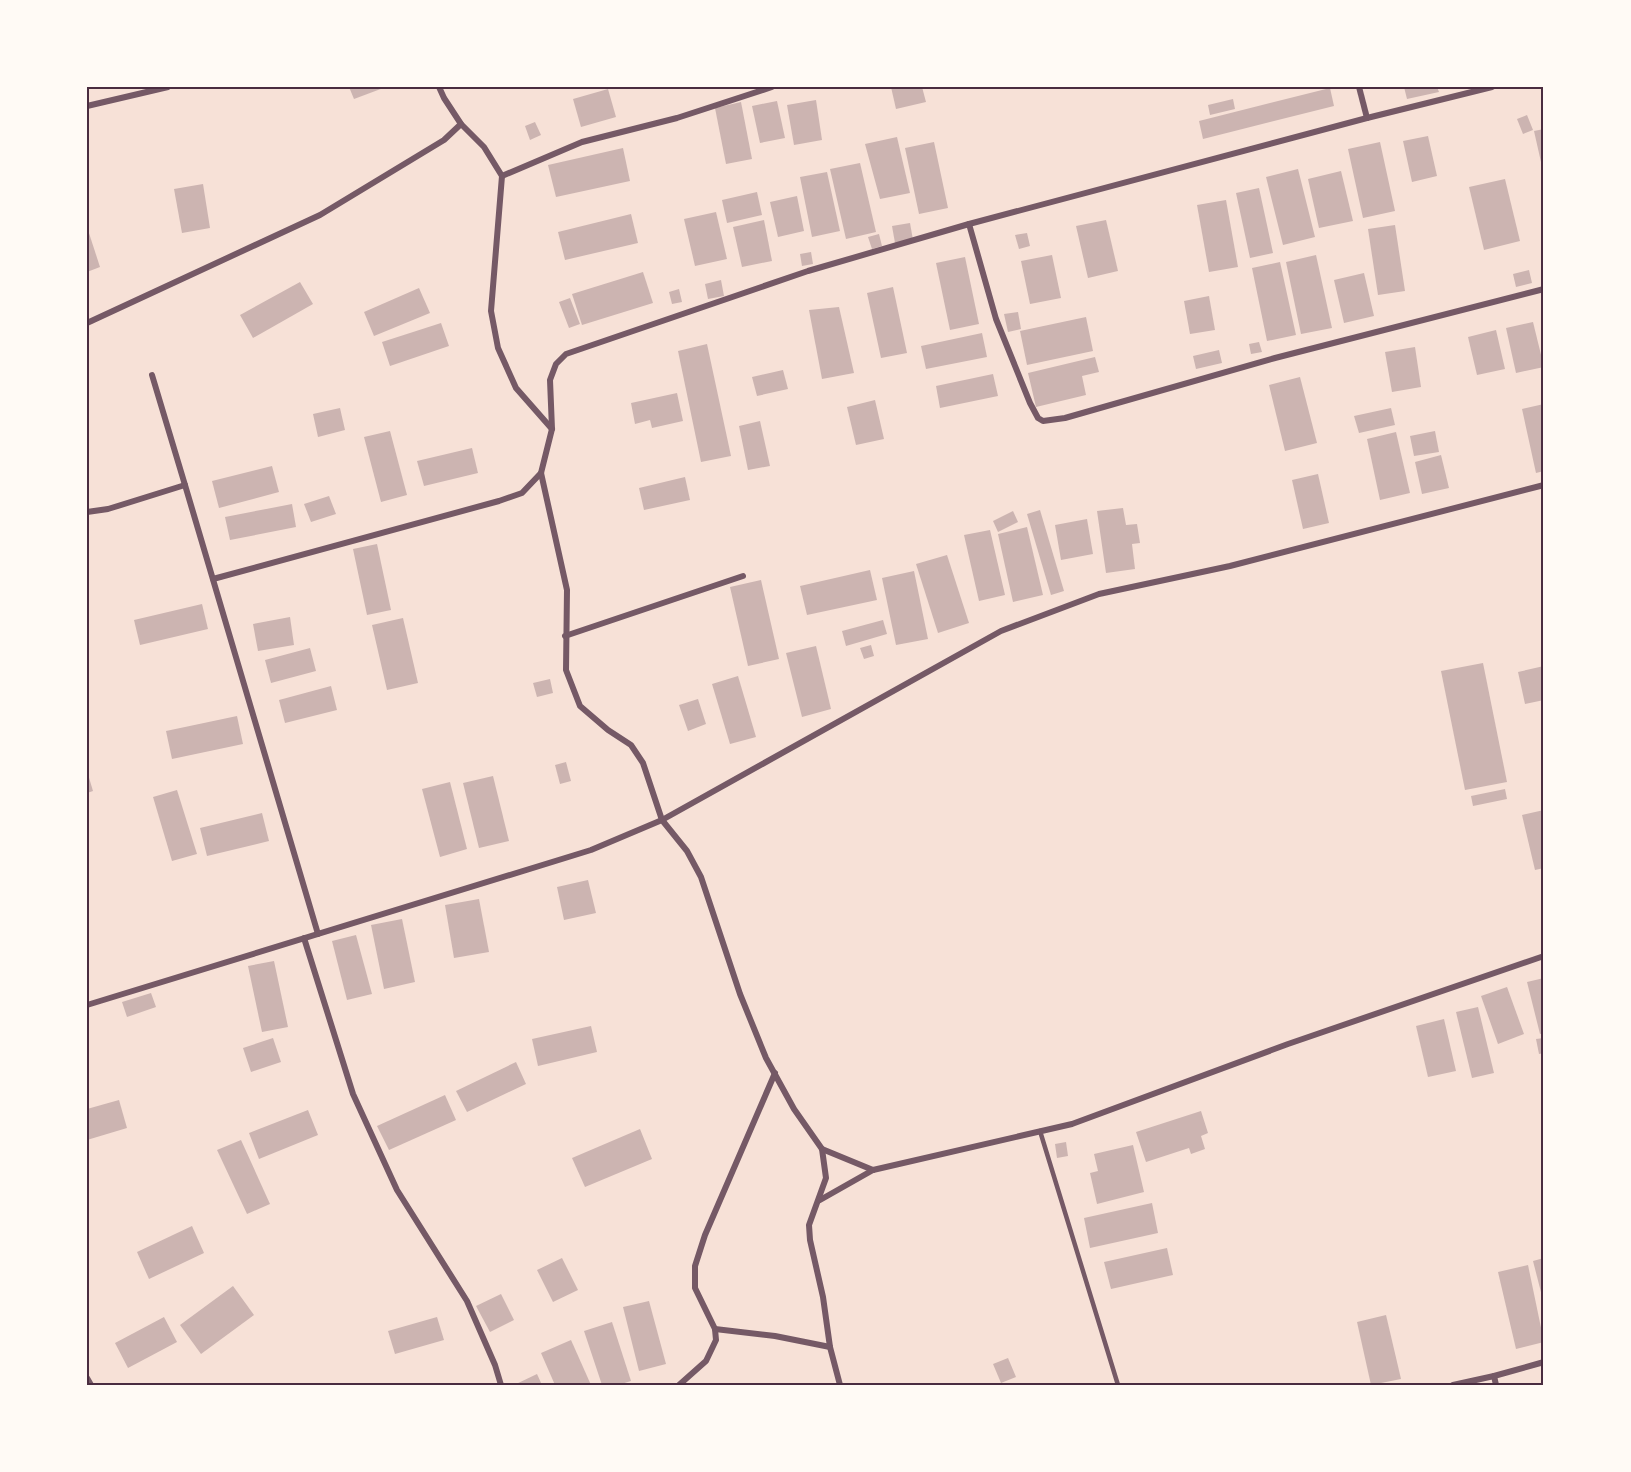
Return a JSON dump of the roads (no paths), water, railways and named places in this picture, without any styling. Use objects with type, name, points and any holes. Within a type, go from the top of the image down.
[{"type":"street","points":[[87,106],[168,87]]},
{"type":"street","points":[[439,87],[461,124],[484,147],[502,176],[491,311],[498,348],[516,388],[552,429]]},
{"type":"street","points":[[502,176],[582,142],[677,118],[772,87]]},
{"type":"street","points":[[1359,87],[1367,118]]},
{"type":"street","points":[[840,1385],[830,1347],[823,1297],[810,1240],[809,1225],[826,1178],[822,1149],[794,1109],[775,1073],[740,994],[701,877],[687,851],[662,820],[643,763],[631,745],[608,730],[580,706],[566,670],[567,590],[541,473],[552,429],[550,380],[556,364],[566,354],[808,271],[969,225],[1367,118],[1492,87]]},
{"type":"street","points":[[87,323],[320,215],[444,140],[461,124]]},
{"type":"street","points":[[969,225],[996,319],[1030,403],[1038,418],[1043,421],[1065,418],[1275,358],[1544,289]]},
{"type":"street","points":[[152,375],[318,933]]},
{"type":"street","points":[[213,579],[499,501],[522,493],[541,473]]},
{"type":"street","points":[[87,512],[108,509],[185,485]]},
{"type":"street","points":[[87,1005],[591,850],[662,820],[1001,631],[1099,594],[1230,566],[1544,485]]},
{"type":"street","points":[[565,636],[743,576]]},
{"type":"street","points":[[304,938],[353,1094],[397,1190],[467,1301],[495,1365],[501,1385]]},
{"type":"street","points":[[819,1201],[873,1170],[1072,1124],[1288,1044],[1544,956]]},
{"type":"street","points":[[679,1385],[706,1361],[716,1340],[715,1329],[695,1288],[695,1266],[705,1236],[775,1073]]},
{"type":"street","points":[[822,1149],[873,1170]]},
{"type":"street","points":[[715,1329],[775,1336],[830,1347]]},
{"type":"street","points":[[1453,1385],[1544,1362]]},
{"type":"street","points":[[1494,1376],[1496,1385]]},
{"type":"street","points":[[87,1378],[91,1385]]},
{"type":"lane","points":[[1040,1131],[1118,1385]]}]
